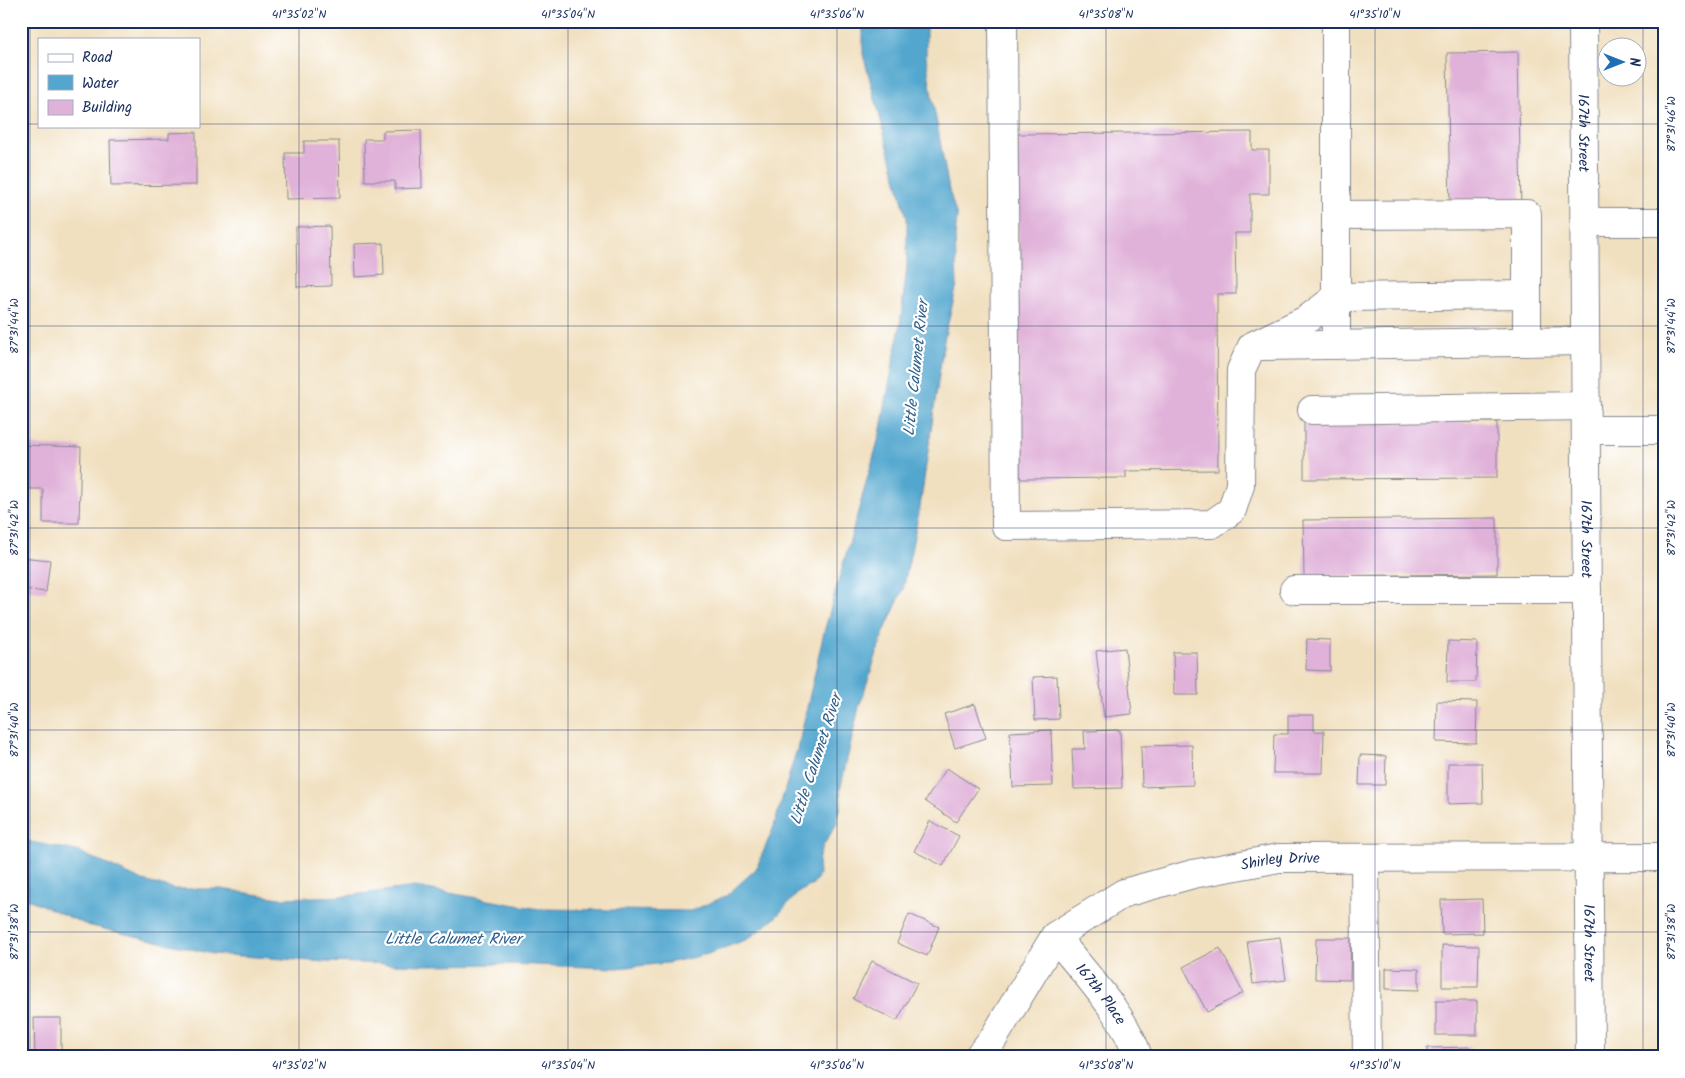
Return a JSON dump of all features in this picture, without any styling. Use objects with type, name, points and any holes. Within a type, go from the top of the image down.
[{"type":"street","points":[[1003,21],[1006,526],[1212,524],[1232,510],[1240,486],[1239,451],[1242,370],[1252,346],[1306,320],[1337,296],[1526,295]]},
{"type":"street","points":[[1336,21],[1336,345]]},
{"type":"street","name":"167th Street","points":[[1583,21],[1590,1057]]},
{"type":"street","points":[[1336,215],[1526,214],[1528,342]]},
{"type":"street","points":[[1585,222],[1664,222]]},
{"type":"street","points":[[1252,346],[1585,341]]},
{"type":"street","points":[[1312,410],[1586,418],[1664,430]]},
{"type":"street","points":[[1294,590],[1586,590]]},
{"type":"street","name":"Shirley Drive","points":[[978,1057],[993,1039],[1055,936],[1124,893],[1193,874],[1279,858],[1664,857]]},
{"type":"street","points":[[1365,858],[1367,1057]]},
{"type":"street","name":"167th Place","points":[[1055,936],[1108,1004],[1134,1042],[1138,1057]]},
{"type":"water","name":"Little Calumet River","points":[[863,21],[926,21],[926,57],[932,97],[949,190],[957,217],[955,237],[957,285],[944,340],[920,507],[903,590],[884,632],[859,707],[840,790],[841,806],[836,825],[823,846],[818,860],[819,876],[812,885],[799,892],[774,919],[748,939],[708,954],[668,963],[617,968],[508,964],[428,965],[326,962],[213,954],[87,925],[21,896],[21,838],[31,842],[77,851],[143,881],[174,889],[221,889],[280,898],[346,896],[415,887],[539,909],[691,911],[726,896],[756,869],[773,829],[800,739],[824,632],[880,434],[900,326],[907,266],[907,218],[863,54]]},
{"type":"building","points":[[1518,52],[1521,209],[1450,210],[1447,53]]},
{"type":"building","points":[[421,130],[422,188],[395,189],[395,181],[365,181],[364,139],[383,139],[383,131]]},
{"type":"building","points":[[196,132],[196,185],[111,186],[110,140],[169,139],[169,133]]},
{"type":"building","points":[[1252,132],[1252,150],[1269,150],[1269,194],[1250,194],[1250,233],[1235,233],[1236,294],[1217,294],[1218,470],[1126,471],[1126,478],[1020,479],[1018,134]]},
{"type":"building","points":[[304,141],[339,141],[340,198],[286,199],[285,153],[304,153]]},
{"type":"building","points":[[330,226],[331,286],[297,287],[296,227]]},
{"type":"building","points":[[383,243],[384,275],[355,277],[354,244]]},
{"type":"building","points":[[1497,422],[1497,478],[1304,479],[1304,423]]},
{"type":"building","points":[[21,445],[81,447],[79,523],[43,523],[43,489],[21,489]]},
{"type":"building","points":[[1497,518],[1497,574],[1304,576],[1303,520]]},
{"type":"building","points":[[21,557],[50,560],[46,592],[21,589]]},
{"type":"building","points":[[1307,639],[1330,640],[1330,671],[1306,670]]},
{"type":"building","points":[[1448,641],[1477,642],[1476,682],[1447,682]]},
{"type":"building","points":[[1125,648],[1132,714],[1104,717],[1096,651]]},
{"type":"building","points":[[1173,652],[1197,652],[1198,695],[1174,695]]},
{"type":"building","points":[[1057,676],[1059,719],[1035,720],[1033,677]]},
{"type":"building","points":[[1437,701],[1477,702],[1476,743],[1436,742]]},
{"type":"building","points":[[975,704],[986,738],[955,748],[944,714]]},
{"type":"building","points":[[1288,715],[1314,715],[1314,731],[1324,731],[1323,773],[1273,773],[1274,734],[1288,734]]},
{"type":"building","points":[[1051,730],[1053,786],[1013,787],[1010,732]]},
{"type":"building","points":[[1120,730],[1122,788],[1074,789],[1072,749],[1085,749],[1084,731]]},
{"type":"building","points":[[1192,745],[1193,785],[1142,787],[1141,746]]},
{"type":"building","points":[[1360,755],[1386,756],[1385,785],[1359,785]]},
{"type":"building","points":[[1448,763],[1482,763],[1483,803],[1448,804]]},
{"type":"building","points":[[947,768],[978,789],[956,822],[925,801]]},
{"type":"building","points":[[930,821],[959,836],[943,866],[914,851]]},
{"type":"building","points":[[1482,899],[1483,933],[1442,934],[1441,900]]},
{"type":"building","points":[[909,914],[939,927],[927,956],[897,943]]},
{"type":"building","points":[[1280,937],[1286,980],[1253,984],[1247,941]]},
{"type":"building","points":[[1316,938],[1351,938],[1350,980],[1315,979]]},
{"type":"building","points":[[1442,945],[1479,946],[1478,987],[1442,987]]},
{"type":"building","points":[[1220,948],[1243,993],[1207,1012],[1183,967]]},
{"type":"building","points":[[872,961],[917,983],[897,1021],[853,999]]},
{"type":"building","points":[[1386,968],[1419,969],[1419,990],[1386,989]]},
{"type":"building","points":[[1436,1001],[1477,1001],[1477,1035],[1436,1035]]},
{"type":"building","points":[[34,1018],[61,1018],[61,1057],[35,1057]]},
{"type":"building","points":[[1470,1047],[1470,1057],[1427,1057],[1427,1048]]},
{"type":"building","points":[[764,1055],[789,1055],[789,1057],[764,1057]]}]
